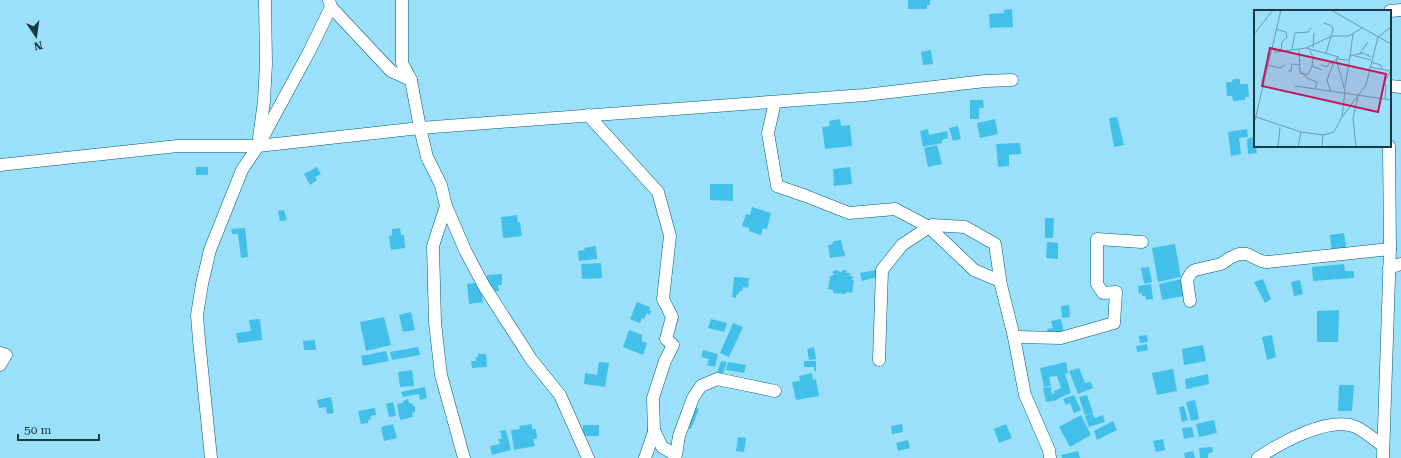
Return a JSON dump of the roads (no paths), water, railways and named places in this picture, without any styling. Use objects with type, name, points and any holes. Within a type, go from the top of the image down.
[{"type":"street","points":[[258,146],[266,71],[265,0]]},
{"type":"street","points":[[402,0],[402,63],[411,80],[427,157],[441,185],[446,206],[466,252],[484,286],[531,359],[560,395],[588,458]]},
{"type":"street","points":[[211,458],[197,315],[210,250],[242,170],[258,146],[310,52],[330,3],[391,71],[411,80]]},
{"type":"street","points":[[1391,11],[1401,10]]},
{"type":"street","points":[[0,165],[178,146],[258,146],[420,128],[865,95],[985,81],[1012,80]]},
{"type":"street","points":[[1391,86],[1401,87]]},
{"type":"street","points":[[774,102],[768,133],[777,186],[849,213],[895,208],[929,227],[974,270],[1000,281]]},
{"type":"street","points":[[588,115],[658,192],[670,236],[663,299],[672,317],[666,340],[673,345],[665,361],[653,398],[654,430],[645,458]]},
{"type":"street","points":[[1383,458],[1389,268],[1395,214],[1389,147]]},
{"type":"street","points":[[446,206],[433,246],[435,323],[441,375],[464,458]]},
{"type":"street","points":[[879,360],[882,270],[902,246],[932,225],[965,227],[994,244],[1000,281],[1014,338],[1025,395],[1049,450],[1050,458]]},
{"type":"street","points":[[1014,338],[1061,338],[1114,323],[1116,292],[1103,293],[1097,284],[1097,239],[1142,242]]},
{"type":"street","points":[[1190,301],[1187,280],[1191,273],[1195,270],[1221,264],[1239,254],[1247,254],[1261,261],[1267,262],[1390,249]]},
{"type":"street","points":[[1389,268],[1401,264]]},
{"type":"street","points":[[0,353],[6,355],[0,365]]},
{"type":"street","points":[[654,430],[662,447],[676,455],[679,436],[693,398],[701,386],[716,379],[775,391]]},
{"type":"street","points":[[1265,456],[1299,435],[1325,426],[1346,425],[1357,428],[1383,446]]}]
